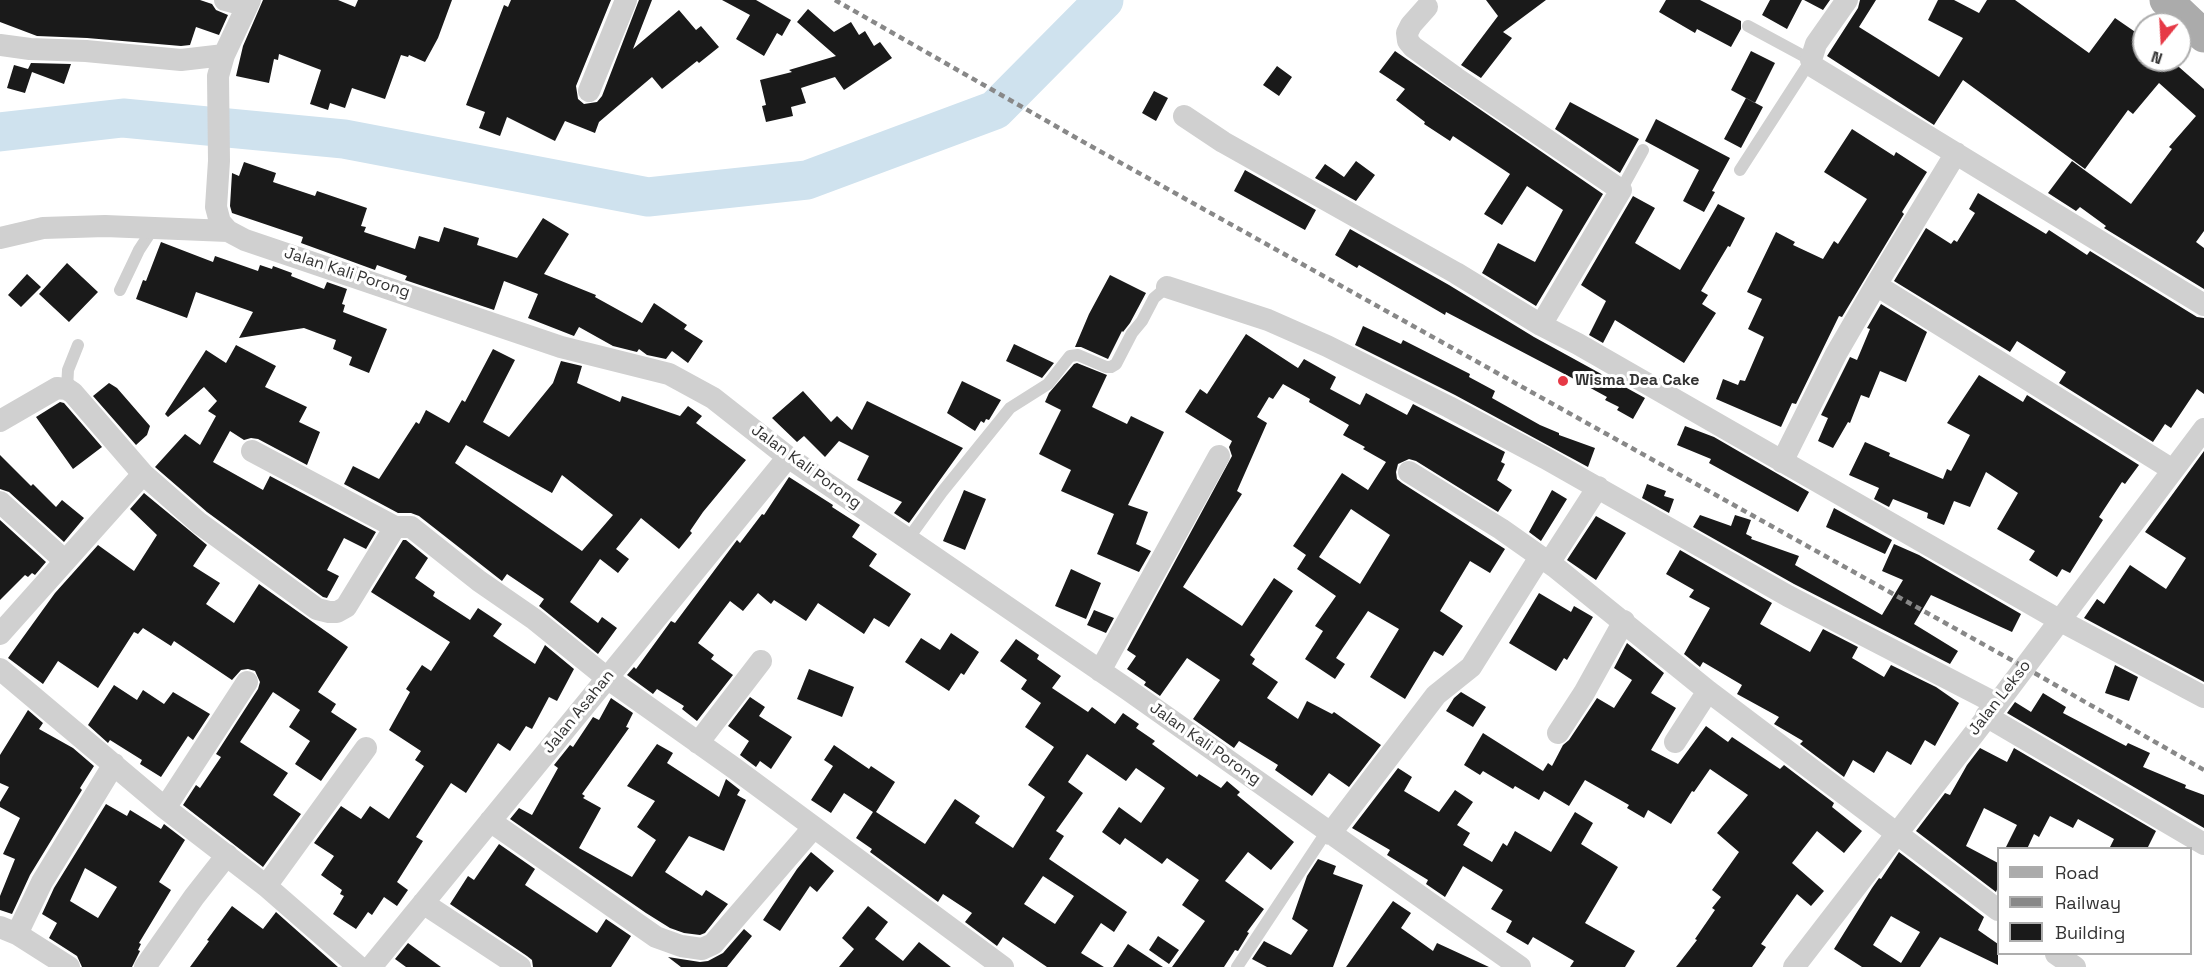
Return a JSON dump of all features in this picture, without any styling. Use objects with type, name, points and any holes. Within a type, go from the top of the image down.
[{"type":"main road","points":[[2166,0],[2204,36]]},
{"type":"street","points":[[225,0],[249,3],[221,65],[216,207],[220,222],[228,231]]},
{"type":"street","points":[[589,91],[626,0]]},
{"type":"street","points":[[1847,0],[1816,44],[1811,60],[1814,67],[2204,305]]},
{"type":"street","points":[[1427,7],[1407,33],[1408,41],[1413,47],[1621,190],[1541,325]]},
{"type":"street","points":[[0,45],[221,65]]},
{"type":"street","points":[[1184,116],[1223,142],[1456,273],[1541,325],[1589,350],[2059,620],[2204,697]]},
{"type":"street","points":[[1782,462],[1836,354],[1956,153]]},
{"type":"street","points":[[0,238],[43,228],[105,226],[228,231]]},
{"type":"street","name":"Jalan Kali Porong","points":[[228,231],[245,240],[561,347],[669,374],[713,398],[788,457],[1100,671],[1328,833],[1495,960],[1520,967]]},
{"type":"street","points":[[1876,285],[2173,470]]},
{"type":"street","points":[[1167,287],[1268,320],[1327,346],[1449,407],[1598,487],[1991,710],[2204,844]]},
{"type":"street","points":[[0,421],[57,388],[73,394],[143,474],[199,523],[317,609],[337,612],[346,607],[395,527]]},
{"type":"street","name":"Jalan Lekso","points":[[1794,967],[2173,470],[2195,458],[2204,429]]},
{"type":"street","points":[[252,451],[395,527],[411,527],[420,532],[479,581],[534,619],[607,678],[814,826],[1003,967]]},
{"type":"street","points":[[1100,671],[1218,456]]},
{"type":"street","name":"Jalan Asahan","points":[[371,967],[788,457]]},
{"type":"street","points":[[1409,472],[1501,529],[1544,560],[1624,621],[1708,691],[1997,909]]},
{"type":"street","points":[[0,634],[143,474]]},
{"type":"street","points":[[1328,833],[1436,694],[1471,667],[1544,560],[1598,487]]},
{"type":"street","points":[[0,502],[65,561]]},
{"type":"street","points":[[1558,733],[1584,693],[1624,621]]},
{"type":"street","points":[[699,743],[760,662]]},
{"type":"street","points":[[4,681],[114,764],[165,808],[267,886],[359,967]]},
{"type":"street","points":[[165,808],[247,682]]},
{"type":"street","points":[[1676,742],[1708,691]]},
{"type":"street","points":[[267,886],[366,748]]},
{"type":"street","points":[[69,967],[9,931],[42,882],[114,764]]},
{"type":"street","points":[[490,821],[656,937],[681,946],[702,949],[713,944],[814,826]]},
{"type":"street","points":[[145,967],[194,897],[227,855]]},
{"type":"street","points":[[423,903],[520,967]]},
{"type":"street","points":[[2057,955],[2074,967]]},
{"type":"lane","points":[[1740,170],[1811,60],[1748,26]]},
{"type":"lane","points":[[1621,190],[1643,150]]},
{"type":"lane","points":[[120,290],[139,250],[154,227]]},
{"type":"lane","points":[[908,539],[942,492],[1010,408],[1048,384],[1070,356],[1078,355],[1106,367],[1116,364],[1132,333],[1143,321],[1154,298],[1167,287]]},
{"type":"lane","points":[[73,394],[68,370],[78,345]]},
{"type":"lane","points":[[1237,967],[1328,833]]},
{"type":"building","points":[[0,0],[200,0],[212,4],[216,10],[228,15],[219,35],[196,27],[190,45],[181,46],[37,36],[0,22]]},
{"type":"building","points":[[263,0],[338,0],[355,7],[358,0],[452,0],[438,38],[425,62],[409,55],[408,57],[401,55],[385,99],[352,88],[345,108],[330,103],[328,110],[310,104],[321,70],[279,54],[278,60],[274,59],[269,83],[236,76],[243,46]]},
{"type":"building","points":[[511,0],[611,0],[576,86],[578,99],[584,104],[597,102],[602,96],[639,0],[652,0],[633,49],[679,10],[696,30],[701,26],[719,47],[662,89],[652,77],[599,122],[595,133],[565,121],[555,141],[507,117],[500,136],[479,128],[485,112],[466,105],[504,5],[508,7]]},
{"type":"building","points":[[722,0],[756,0],[791,20],[782,36],[777,33],[764,56],[736,39],[750,15]]},
{"type":"building","points":[[1486,0],[1546,0],[1503,32],[1512,38],[1481,78],[1461,65],[1498,16]]},
{"type":"building","points":[[1666,0],[1700,0],[1741,21],[1741,29],[1731,47],[1697,29],[1695,33],[1659,12]]},
{"type":"building","points":[[1770,0],[1802,0],[1787,29],[1762,15]]},
{"type":"building","points":[[1804,0],[1830,0],[1823,10]]},
{"type":"building","points":[[1860,0],[1876,0],[1859,27],[1939,77],[1963,38],[1928,20],[1938,0],[1954,0],[1979,13],[1987,0],[2015,0],[2089,53],[2115,18],[2132,30],[2132,72],[2185,72],[2204,89],[2204,231],[2196,242],[2204,248],[2204,289],[2104,228],[2106,226],[2080,207],[2076,211],[2048,193],[2072,161],[2131,204],[2172,149],[2169,147],[2196,116],[2159,83],[2133,114],[2128,110],[2085,169],[1963,80],[1934,125],[1827,56],[1858,8]]},
{"type":"building","points":[[808,9],[834,32],[851,22],[859,35],[865,31],[874,46],[880,42],[892,58],[844,90],[835,77],[801,88],[806,103],[791,107],[793,116],[766,122],[762,106],[766,105],[760,80],[792,72],[789,70],[836,56],[797,22]]},
{"type":"building","points":[[1395,51],[1603,194],[1536,306],[1482,273],[1498,243],[1535,262],[1563,210],[1527,186],[1502,225],[1484,214],[1510,174],[1453,136],[1450,141],[1424,124],[1425,122],[1396,100],[1405,89],[1379,72]]},
{"type":"building","points":[[1751,51],[1775,63],[1755,103],[1731,90]]},
{"type":"building","points":[[31,63],[71,64],[64,84],[32,72],[25,93],[7,88],[14,65],[28,69]]},
{"type":"building","points":[[1277,66],[1292,77],[1279,96],[1263,85]]},
{"type":"building","points":[[1154,91],[1168,98],[1156,121],[1142,113]]},
{"type":"building","points":[[1746,98],[1763,107],[1741,148],[1724,139]]},
{"type":"building","points":[[1570,102],[1639,139],[1620,173],[1555,129]]},
{"type":"building","points":[[1656,119],[1730,158],[1712,191],[1715,192],[1704,212],[1683,201],[1699,170],[1645,141]]},
{"type":"building","points":[[1852,129],[1894,156],[1896,152],[1927,172],[1842,317],[1839,316],[1796,404],[1792,403],[1781,427],[1716,399],[1723,379],[1738,385],[1740,380],[1745,381],[1764,337],[1748,329],[1762,299],[1747,292],[1776,232],[1795,242],[1793,245],[1823,259],[1834,241],[1838,244],[1867,199],[1824,172]]},
{"type":"building","points":[[1356,161],[1375,175],[1356,201],[1315,178],[1325,164],[1344,177]]},
{"type":"building","points":[[244,162],[276,173],[273,182],[315,196],[317,191],[367,208],[361,226],[366,227],[364,232],[415,249],[419,236],[439,242],[444,227],[479,238],[477,245],[517,258],[543,218],[569,234],[544,274],[596,295],[595,297],[642,323],[654,303],[687,325],[684,329],[703,341],[688,363],[672,351],[666,359],[647,355],[639,349],[637,352],[613,346],[579,327],[574,336],[528,318],[538,294],[504,281],[494,310],[405,280],[407,276],[377,265],[375,270],[301,243],[303,237],[232,213],[230,206],[232,173],[239,176]]},
{"type":"building","points":[[1245,170],[1316,210],[1305,230],[1234,191]]},
{"type":"building","points":[[1978,193],[2046,234],[2049,230],[2087,255],[2090,251],[2197,317],[2204,318],[2204,394],[2197,389],[2171,428],[2165,424],[2153,442],[2059,383],[2066,372],[2017,341],[2010,352],[1894,281],[1926,228],[1951,244],[1954,240],[1957,242],[1975,213],[1969,209]]},
{"type":"building","points":[[1633,196],[1655,208],[1635,243],[1680,270],[1718,204],[1745,218],[1730,247],[1728,246],[1701,291],[1708,295],[1702,304],[1716,313],[1684,363],[1615,320],[1603,343],[1589,335],[1606,301],[1581,285]]},
{"type":"building","points":[[1350,229],[1449,285],[1534,337],[1645,398],[1633,419],[1617,410],[1619,407],[1605,400],[1607,397],[1446,312],[1445,315],[1359,265],[1357,268],[1335,255]]},
{"type":"building","points":[[161,242],[213,262],[215,256],[258,271],[260,265],[272,269],[273,266],[324,289],[327,282],[347,289],[342,304],[345,305],[343,312],[387,329],[369,373],[349,365],[352,357],[333,349],[336,340],[304,328],[239,338],[253,312],[196,292],[187,318],[136,299],[143,280],[146,281]]},
{"type":"building","points":[[67,263],[98,292],[69,322],[39,294]]},
{"type":"building","points":[[27,274],[41,287],[21,307],[8,295]]},
{"type":"building","points":[[1110,275],[1146,293],[1130,323],[1122,331],[1108,359],[1081,347],[1075,347],[1089,314]]},
{"type":"building","points":[[1881,304],[1927,332],[1906,382],[1880,371],[1869,398],[1861,395],[1850,423],[1848,422],[1833,448],[1818,441],[1828,418],[1821,415],[1850,357],[1857,360],[1870,329],[1867,328]]},
{"type":"building","points":[[1363,326],[1401,344],[1403,340],[1470,374],[1469,377],[1495,391],[1492,398],[1559,435],[1595,448],[1588,467],[1455,395],[1355,345]]},
{"type":"building","points":[[1246,334],[1298,368],[1304,359],[1336,377],[1330,389],[1360,405],[1366,393],[1407,415],[1413,404],[1505,452],[1501,462],[1505,464],[1497,480],[1512,490],[1498,512],[1416,461],[1409,459],[1398,464],[1397,479],[1402,483],[1505,549],[1490,573],[1470,561],[1440,611],[1463,626],[1443,656],[1434,651],[1405,699],[1370,677],[1399,629],[1368,611],[1336,658],[1345,664],[1335,679],[1305,659],[1323,631],[1315,626],[1336,596],[1297,569],[1306,555],[1293,546],[1342,473],[1368,490],[1386,462],[1343,435],[1349,425],[1283,384],[1273,399],[1269,397],[1257,417],[1267,423],[1237,491],[1242,494],[1183,587],[1242,626],[1274,578],[1293,591],[1250,655],[1255,659],[1252,664],[1278,682],[1267,698],[1298,719],[1307,701],[1332,714],[1334,712],[1381,745],[1349,787],[1329,773],[1312,796],[1275,770],[1278,765],[1239,741],[1234,748],[1193,719],[1220,680],[1187,658],[1160,696],[1144,685],[1146,682],[1127,669],[1136,656],[1127,650],[1232,456],[1229,447],[1232,441],[1185,412],[1200,389],[1207,394]],"holes":[[[1351,509],[1390,535],[1360,584],[1319,557]]]},
{"type":"building","points":[[1014,344],[1054,363],[1042,378],[1006,361]]},
{"type":"building","points":[[236,345],[276,366],[265,387],[307,407],[299,422],[320,432],[307,465],[258,439],[244,440],[230,431],[213,462],[263,490],[270,476],[376,532],[366,549],[344,538],[327,570],[339,576],[327,598],[207,512],[155,467],[185,434],[200,445],[216,416],[208,411],[217,401],[204,387],[168,417],[165,414],[206,350],[226,363]]},
{"type":"building","points":[[493,349],[515,360],[483,422],[509,437],[553,383],[561,361],[582,366],[577,383],[620,402],[622,396],[680,416],[688,406],[702,416],[696,423],[746,460],[703,512],[690,531],[692,533],[679,549],[641,518],[616,549],[629,559],[618,573],[600,559],[570,602],[598,623],[602,617],[617,628],[598,654],[539,606],[544,599],[507,574],[502,581],[419,516],[411,513],[398,513],[344,484],[353,466],[379,479],[416,422],[419,424],[426,410],[449,423],[462,400],[465,402]],"holes":[[[466,445],[552,493],[562,475],[613,515],[582,551],[455,463]]]},
{"type":"building","points":[[1077,363],[1107,375],[1092,407],[1127,424],[1131,416],[1164,432],[1128,505],[1148,512],[1136,544],[1151,551],[1139,572],[1097,554],[1114,514],[1061,491],[1071,470],[1039,454],[1061,410],[1045,402],[1049,393]]},
{"type":"building","points":[[1979,375],[2023,402],[2027,395],[2139,465],[2125,484],[2122,482],[2099,517],[2103,520],[2070,573],[2062,569],[2057,577],[2029,560],[2035,551],[1997,529],[2018,493],[1986,472],[1970,507],[1954,501],[1944,525],[1927,518],[1928,513],[1893,499],[1889,507],[1874,499],[1879,488],[1849,475],[1865,442],[1890,453],[1889,456],[1943,479],[1947,469],[1951,471],[1970,435],[1947,423]]},
{"type":"building","points":[[962,381],[1001,400],[989,420],[986,419],[984,423],[981,421],[975,431],[947,413]]},
{"type":"building","points":[[109,383],[117,388],[150,426],[147,435],[136,445],[93,396]]},
{"type":"building","points":[[803,391],[831,422],[837,416],[852,430],[867,401],[963,448],[909,523],[894,513],[902,502],[857,480],[869,456],[839,441],[825,457],[804,436],[797,442],[772,418]]},
{"type":"building","points":[[60,402],[64,403],[102,447],[73,469],[36,417]]},
{"type":"building","points":[[1685,426],[1714,437],[1809,492],[1798,512],[1709,463],[1711,459],[1677,445]]},
{"type":"building","points":[[2204,451],[2204,682],[2084,618],[2097,599],[2104,604],[2130,565],[2166,589],[2186,558],[2145,532]]},
{"type":"building","points":[[0,455],[56,507],[62,500],[84,518],[64,542],[9,492],[0,489]]},
{"type":"building","points":[[789,477],[860,525],[852,537],[877,554],[869,566],[911,594],[889,627],[874,618],[864,634],[818,603],[806,621],[774,600],[771,604],[758,593],[743,611],[730,601],[698,643],[714,655],[711,659],[733,675],[697,721],[682,709],[684,706],[657,689],[653,694],[627,675],[634,667],[636,669],[671,621],[675,623],[737,540],[740,543],[762,514],[764,515]]},
{"type":"building","points":[[1647,484],[1666,491],[1664,496],[1674,499],[1669,513],[1642,498]]},
{"type":"building","points":[[964,490],[986,499],[965,550],[943,541]]},
{"type":"building","points":[[1552,490],[1567,499],[1541,541],[1529,532]]},
{"type":"building","points":[[144,493],[207,545],[193,566],[220,583],[206,604],[234,623],[259,584],[348,647],[318,692],[336,704],[331,712],[357,729],[321,781],[295,764],[310,741],[289,727],[300,710],[273,692],[240,742],[288,773],[273,795],[301,814],[263,867],[183,805],[196,785],[200,788],[221,757],[216,754],[258,689],[260,682],[255,671],[241,670],[232,680],[174,641],[171,646],[143,628],[138,634],[134,632],[98,688],[58,661],[43,684],[8,658],[55,593],[98,545],[134,571],[157,535],[130,509]]},
{"type":"building","points":[[1834,508],[1892,540],[1885,554],[1826,527]]},
{"type":"building","points":[[1700,515],[1731,526],[1735,515],[1751,520],[1746,534],[1752,537],[1751,539],[1799,556],[1795,565],[1882,615],[1903,580],[1882,571],[1894,544],[1919,555],[2021,614],[2012,632],[1931,595],[1914,624],[1958,651],[1950,664],[1794,584],[1693,527]]},
{"type":"building","points":[[1596,516],[1626,533],[1596,580],[1567,560]]},
{"type":"building","points":[[0,520],[46,562],[35,575],[32,573],[28,577],[25,575],[0,600]]},
{"type":"building","points":[[403,540],[428,558],[415,578],[435,592],[433,596],[470,620],[478,608],[502,624],[493,636],[535,664],[545,645],[574,669],[557,701],[549,697],[532,729],[526,726],[510,751],[498,743],[466,793],[451,783],[416,837],[423,841],[397,882],[408,890],[397,906],[384,897],[372,915],[368,912],[356,929],[333,914],[344,896],[340,894],[342,890],[321,875],[334,856],[314,843],[341,806],[361,819],[370,806],[389,819],[424,766],[415,760],[421,751],[389,730],[410,692],[406,689],[422,665],[431,671],[450,642],[371,592]]},
{"type":"building","points":[[1680,550],[1772,603],[1760,624],[1810,652],[1823,629],[1858,647],[1852,658],[1884,677],[1891,665],[1936,687],[1959,703],[1935,746],[1925,740],[1911,765],[1887,751],[1874,773],[1853,760],[1844,777],[1800,744],[1803,741],[1774,724],[1779,717],[1737,694],[1742,685],[1703,662],[1700,667],[1684,654],[1710,608],[1689,597],[1694,590],[1666,574]]},
{"type":"building","points":[[1071,569],[1101,583],[1086,619],[1055,606]]},
{"type":"building","points":[[1539,593],[1571,612],[1574,606],[1593,617],[1567,660],[1564,658],[1556,671],[1509,643]]},
{"type":"building","points":[[1094,610],[1114,618],[1106,633],[1087,625]]},
{"type":"building","points":[[951,633],[979,652],[964,675],[961,673],[949,691],[905,662],[921,638],[940,650]]},
{"type":"building","points":[[1016,639],[1039,655],[1037,659],[1061,676],[1052,688],[1088,712],[1092,707],[1115,724],[1123,713],[1139,724],[1136,728],[1155,741],[1152,744],[1197,777],[1199,774],[1221,788],[1227,781],[1240,792],[1237,795],[1294,842],[1271,870],[1248,852],[1225,881],[1264,909],[1247,932],[1249,933],[1238,951],[1235,950],[1224,967],[1172,967],[1205,921],[1182,905],[1199,880],[1167,858],[1162,864],[1125,838],[1120,845],[1102,832],[1119,807],[1141,823],[1165,788],[1136,768],[1126,781],[1087,754],[1068,782],[1083,793],[1056,831],[1064,836],[1049,859],[1127,912],[1114,932],[1101,923],[1081,953],[1104,967],[1047,967],[1003,937],[997,946],[965,922],[972,913],[943,894],[938,902],[870,852],[872,849],[856,838],[873,812],[844,793],[831,813],[811,800],[833,766],[824,760],[834,745],[869,769],[871,766],[895,782],[876,812],[925,844],[955,799],[980,816],[975,823],[1013,848],[1045,797],[1028,785],[1054,747],[1025,727],[1041,703],[1021,689],[1027,680],[1000,661]],"holes":[[[1043,876],[1074,896],[1055,924],[1024,904]]]},
{"type":"building","points":[[1627,643],[1664,673],[1651,693],[1676,708],[1651,750],[1678,764],[1706,726],[1728,742],[1732,737],[1780,769],[1784,765],[1834,803],[1832,807],[1862,831],[1844,853],[1817,831],[1792,863],[1824,891],[1811,906],[1797,894],[1761,944],[1766,947],[1752,967],[1676,967],[1697,940],[1695,939],[1715,910],[1712,908],[1721,897],[1712,890],[1739,852],[1717,833],[1748,795],[1710,769],[1694,792],[1692,791],[1671,824],[1648,810],[1644,818],[1627,808],[1629,805],[1585,780],[1569,806],[1544,791],[1539,800],[1515,786],[1513,789],[1483,771],[1480,775],[1464,765],[1483,733],[1543,771],[1548,763],[1552,766],[1563,745],[1569,740],[1597,698],[1614,708],[1632,680],[1614,668]]},
{"type":"building","points":[[2115,665],[2138,677],[2129,701],[2105,693]]},
{"type":"building","points":[[809,669],[854,687],[842,717],[797,699]]},
{"type":"building","points":[[114,685],[137,700],[143,690],[164,704],[173,692],[210,714],[193,740],[188,736],[161,777],[140,764],[142,760],[110,740],[108,743],[88,725]]},
{"type":"building","points":[[1461,692],[1486,707],[1473,727],[1446,711]]},
{"type":"building","points":[[2043,693],[2066,707],[2063,713],[2126,746],[2128,743],[2150,753],[2143,767],[2204,795],[2204,828],[2007,713],[2015,702],[2031,712]]},
{"type":"building","points":[[750,697],[765,707],[759,716],[792,737],[771,769],[760,761],[756,767],[740,755],[749,741],[728,726]]},
{"type":"building","points":[[611,698],[633,713],[626,727],[629,728],[582,794],[585,796],[583,798],[601,808],[579,848],[632,877],[656,840],[637,827],[655,801],[627,786],[657,744],[673,753],[667,763],[719,797],[726,779],[740,790],[737,795],[746,800],[724,851],[689,836],[665,872],[702,896],[706,890],[728,904],[705,933],[700,935],[670,928],[510,819],[519,808],[532,815],[558,768],[554,765],[570,745],[573,747],[593,717],[599,720]]},
{"type":"building","points":[[28,710],[43,723],[39,729],[73,748],[94,766],[80,788],[82,790],[30,875],[12,914],[0,910],[0,896],[15,859],[3,854],[20,818],[0,807],[0,802],[9,787],[0,783],[0,755]]},
{"type":"building","points":[[1980,748],[2007,762],[2014,748],[2156,831],[2148,847],[2110,847],[2114,839],[2078,819],[2073,828],[2050,816],[2039,837],[2034,834],[2028,847],[2006,847],[2017,825],[1984,808],[1966,846],[1997,862],[1996,892],[1916,831],[1945,793],[1950,795],[1967,765]]},
{"type":"building","points":[[1398,768],[1412,777],[1404,791],[1439,812],[1455,790],[1473,802],[1457,825],[1470,833],[1463,845],[1492,862],[1503,843],[1507,846],[1515,831],[1551,852],[1575,812],[1593,823],[1581,844],[1618,867],[1585,923],[1635,951],[1625,967],[1570,967],[1574,961],[1533,937],[1528,945],[1506,932],[1512,921],[1491,909],[1503,890],[1463,866],[1445,897],[1426,884],[1428,880],[1387,855],[1390,850],[1352,828]]},
{"type":"building","points":[[106,804],[127,816],[130,810],[161,829],[164,824],[185,840],[159,882],[171,890],[139,943],[141,944],[138,950],[140,951],[132,967],[82,967],[77,956],[49,938],[57,923],[42,914],[54,888]],"holes":[[[85,868],[117,887],[98,918],[70,901]]]},
{"type":"building","points":[[499,844],[535,869],[525,885],[597,933],[606,919],[631,936],[611,967],[533,967],[532,960],[527,956],[450,904],[468,876],[474,880]]},
{"type":"building","points":[[811,852],[834,871],[817,892],[810,886],[780,931],[763,920]]},
{"type":"building","points":[[1899,852],[1984,917],[1978,930],[1997,943],[1998,965],[1940,937],[1920,967],[1862,967],[1834,949],[1879,878],[1881,879]],"holes":[[[1891,916],[1920,932],[1901,963],[1873,945]]]},
{"type":"building","points":[[1318,859],[1336,866],[1333,874],[1363,885],[1333,967],[1267,967],[1252,959],[1264,941],[1291,955],[1308,930],[1292,919],[1307,876]]},
{"type":"building","points":[[1393,901],[1411,913],[1401,928],[1433,951],[1437,943],[1489,967],[1346,967]]},
{"type":"building","points":[[232,906],[263,929],[276,912],[338,967],[190,967]]},
{"type":"building","points":[[868,906],[888,922],[875,939],[903,961],[919,942],[951,967],[839,967],[854,949],[842,938]]},
{"type":"building","points":[[744,929],[752,936],[727,967],[681,967],[668,957],[708,961],[723,953]]},
{"type":"building","points":[[1158,936],[1179,950],[1169,964],[1149,950]]},
{"type":"building","points":[[408,943],[441,967],[406,967],[395,959]]},
{"type":"building","points":[[1128,944],[1163,967],[1113,967]]},
{"type":"waterway","points":[[0,132],[123,118],[344,139],[648,197],[807,180],[995,110],[1104,0]]},
{"type":"railway","points":[[835,0],[1087,144],[2024,667],[2204,770]]},
{"type":"place","name":"Wisma Dea Cake","points":[[1563,381]]}]
